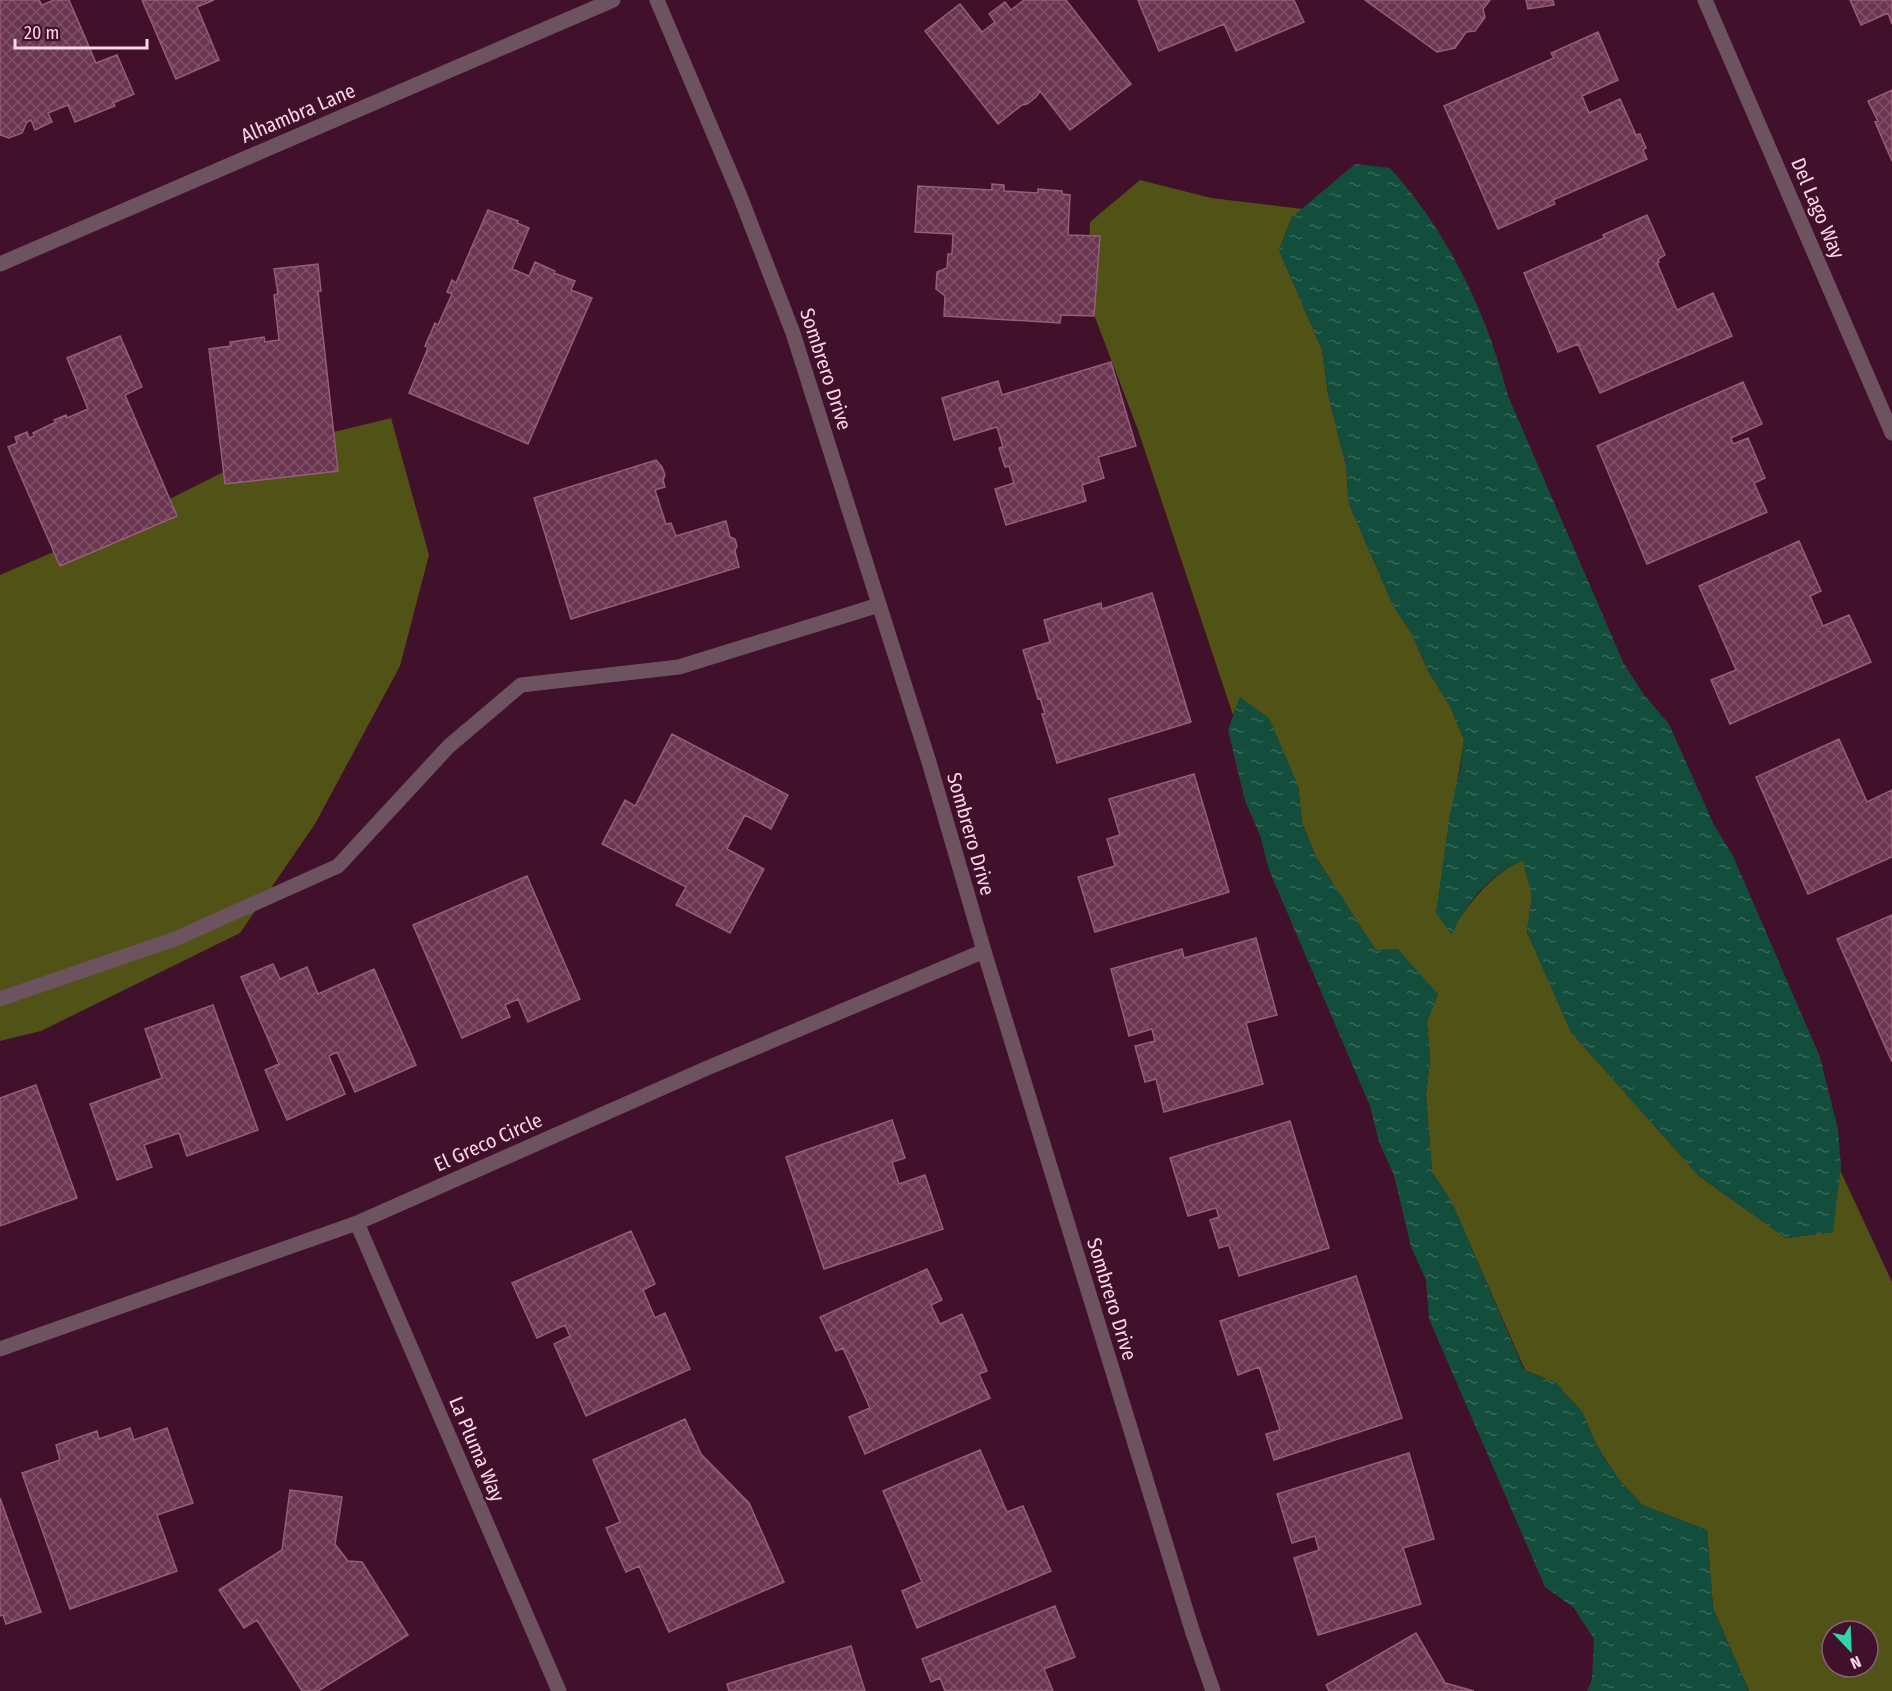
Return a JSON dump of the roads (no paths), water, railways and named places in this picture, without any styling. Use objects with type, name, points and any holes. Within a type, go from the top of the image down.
[{"type":"street","name":"Alhambra Lane","points":[[0,264],[613,0]]},
{"type":"street","name":"Sombrero Drive","points":[[657,0],[740,196],[793,333],[928,762],[1193,1633],[1213,1691]]},
{"type":"street","name":"Del Lago Way","points":[[1705,0],[1892,433]]},
{"type":"street","points":[[0,999],[175,939],[338,866],[450,746],[520,685],[679,667],[879,605]]},
{"type":"street","name":"El Greco Circle","points":[[0,1349],[357,1223],[694,1074],[984,951]]},
{"type":"street","name":"La Pluma Way","points":[[357,1223],[559,1691]]},
{"type":"water","points":[[1355,164],[1390,168],[1430,219],[1463,275],[1489,334],[1508,396],[1624,664],[1644,695],[1669,724],[1714,825],[1733,856],[1820,1057],[1838,1129],[1841,1167],[1833,1232],[1786,1238],[1699,1176],[1571,1032],[1527,932],[1532,896],[1523,861],[1501,873],[1480,890],[1457,923],[1452,935],[1436,913],[1450,813],[1464,740],[1450,706],[1427,669],[1413,636],[1393,605],[1349,504],[1346,466],[1328,394],[1322,350],[1279,250],[1292,217]]},
{"type":"water","points":[[1240,697],[1269,718],[1298,785],[1302,823],[1316,857],[1376,950],[1398,949],[1438,994],[1427,1022],[1430,1060],[1426,1095],[1432,1172],[1452,1202],[1524,1370],[1556,1383],[1582,1412],[1597,1446],[1617,1477],[1642,1505],[1707,1530],[1713,1608],[1749,1691],[1587,1691],[1592,1680],[1594,1639],[1574,1608],[1545,1587],[1429,1319],[1426,1280],[1411,1247],[1394,1175],[1379,1142],[1370,1106],[1269,870],[1260,835],[1245,801],[1228,730]]}]
